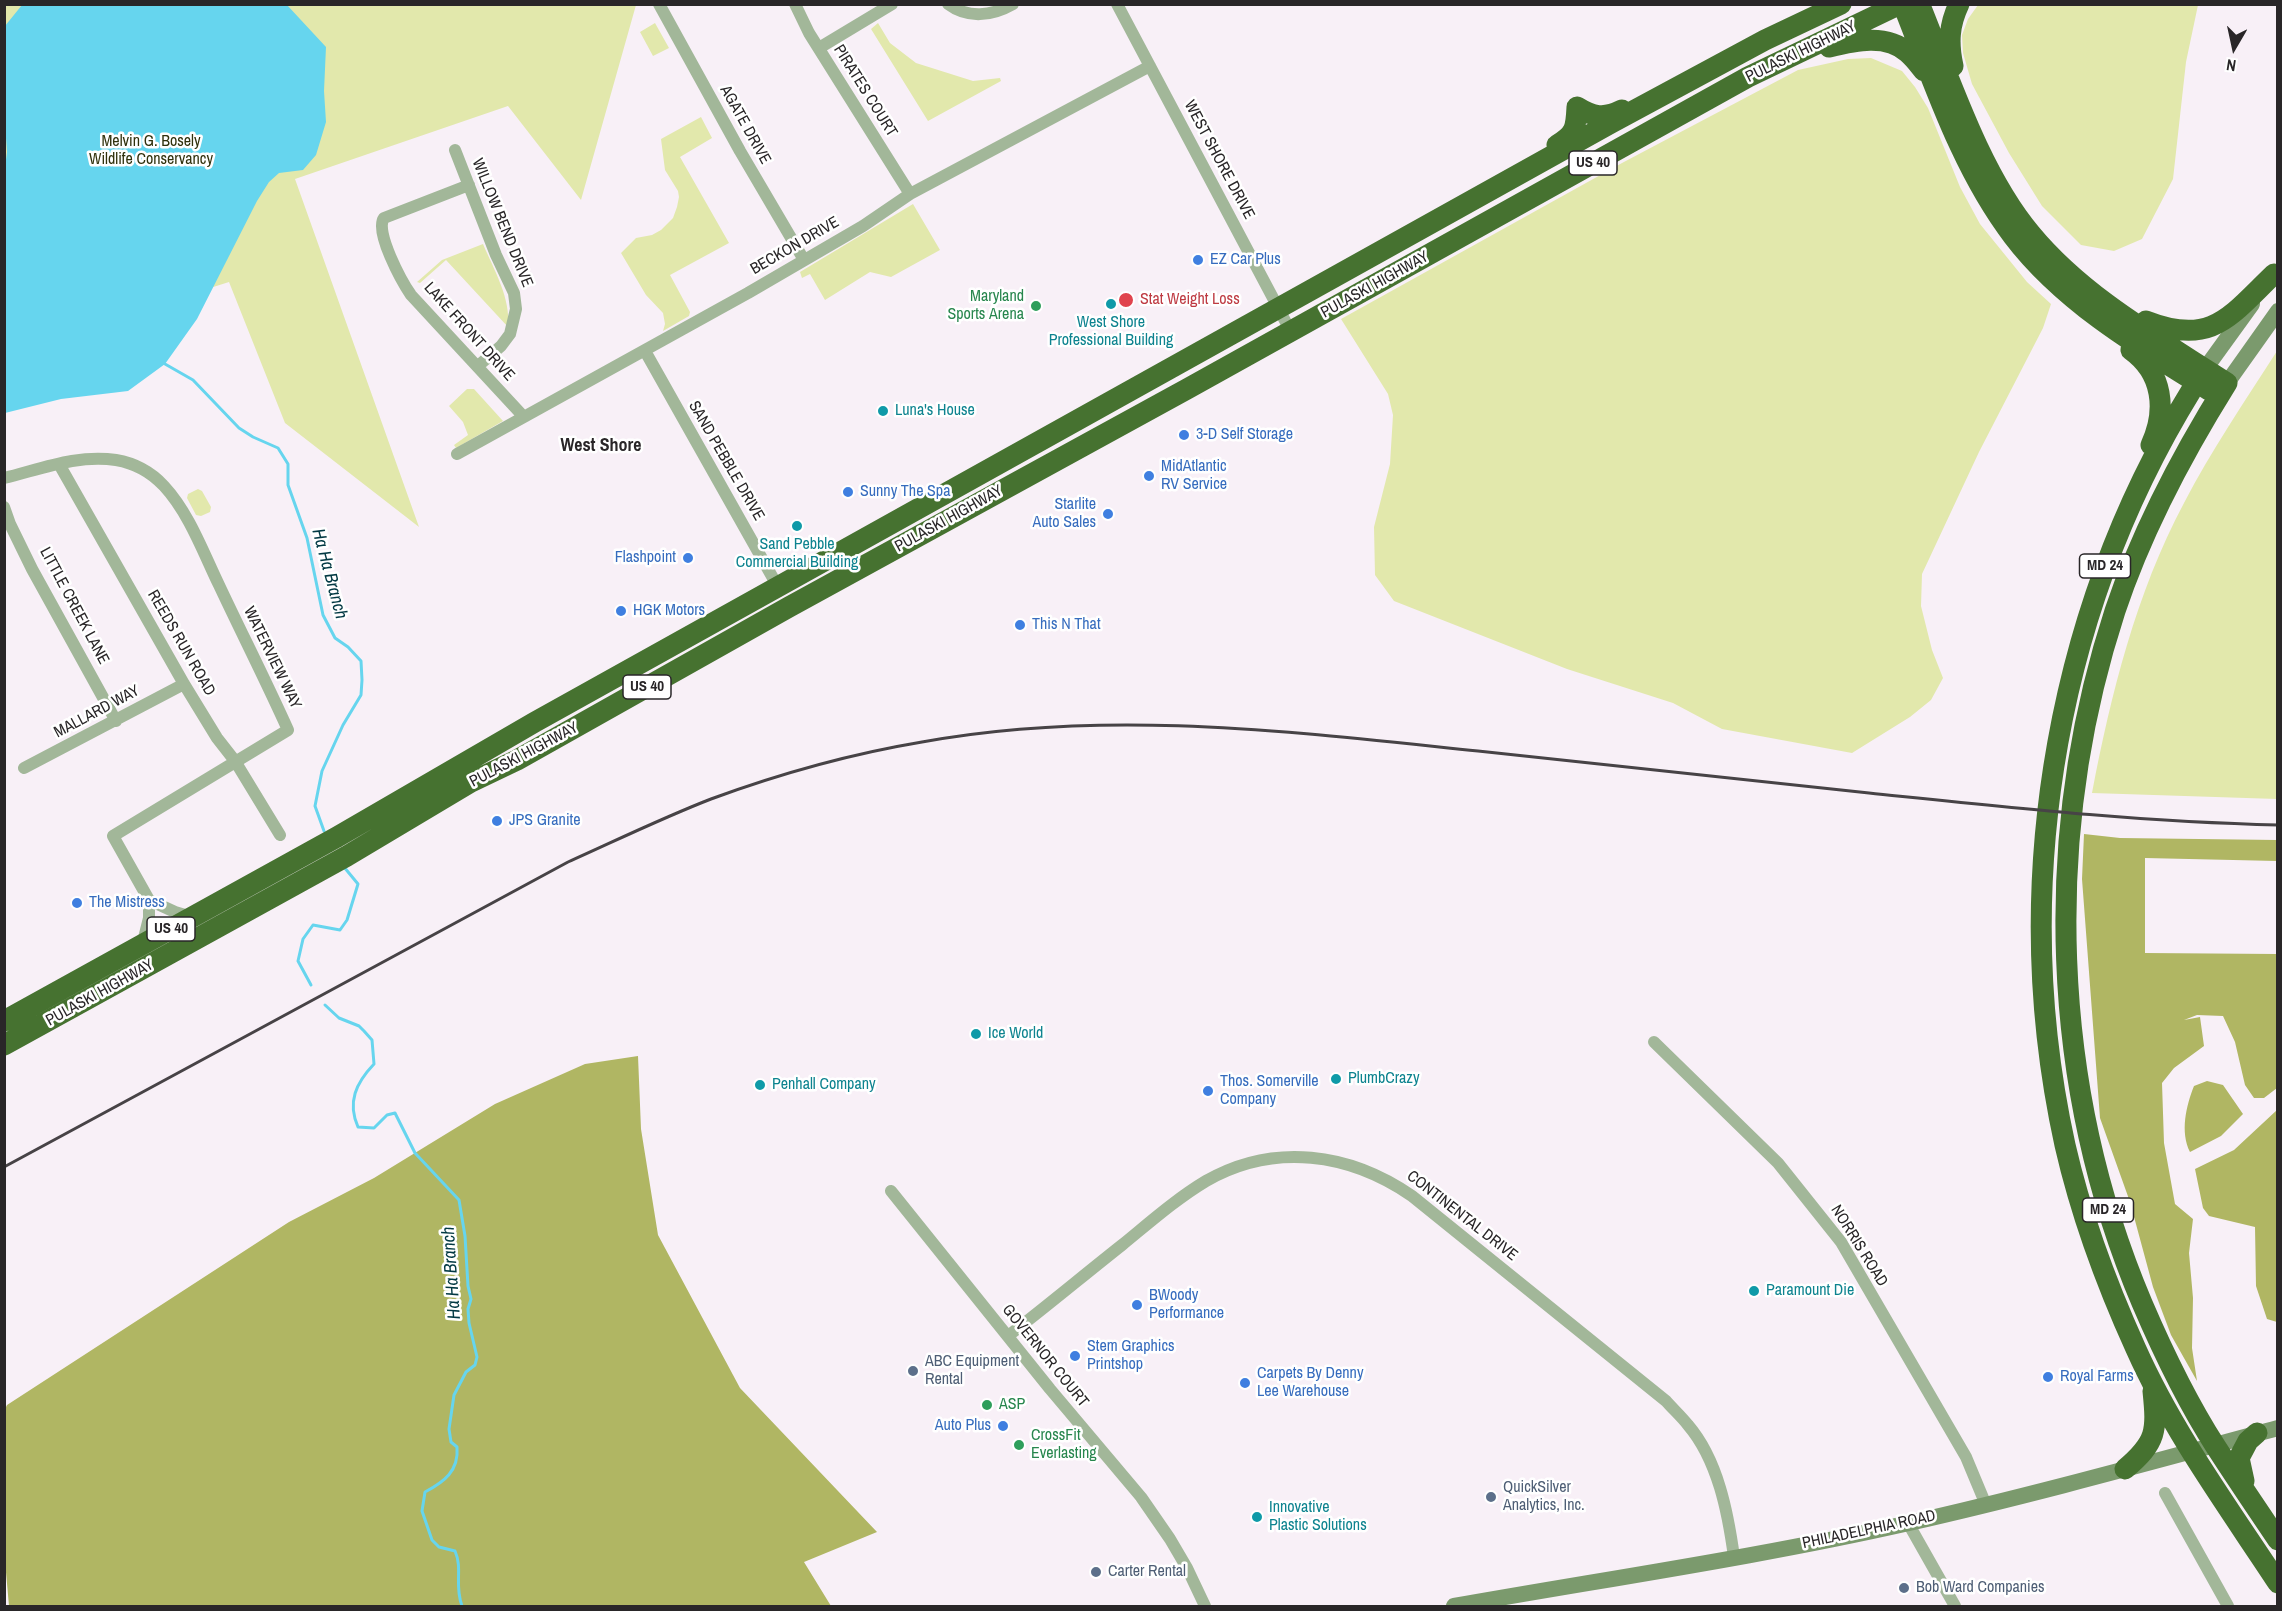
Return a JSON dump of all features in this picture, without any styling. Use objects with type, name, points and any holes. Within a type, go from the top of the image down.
[{"type":"highway","name":"PULASKI HIGHWAY","points":[[4,1022],[1516,176],[1701,74],[1841,4]]},
{"type":"highway","points":[[1959,4],[1953,17],[1950,50],[1958,86],[1974,135]]},
{"type":"highway","name":"PULASKI HIGHWAY","points":[[4,1045],[347,856],[471,782],[518,760],[789,607],[1291,332],[1748,76],[1908,5]]},
{"type":"highway","points":[[2137,493],[2160,422],[2160,391],[2148,366],[2108,333],[2028,255],[1989,201],[1970,165],[1933,82],[1907,15],[1908,5],[1922,8],[1974,135],[1998,186],[2030,233],[2066,272],[2201,376]]},
{"type":"highway","points":[[1797,54],[1860,40],[1887,42],[1908,52],[1933,82]]},
{"type":"highway","points":[[1516,176],[1521,165],[1569,138],[1574,132],[1576,107],[1602,117],[1611,116],[1677,79],[1701,74]]},
{"type":"highway","points":[[2117,310],[2176,331],[2191,332],[2205,329],[2217,325],[2231,315],[2276,272]]},
{"type":"highway","points":[[2077,302],[2122,334],[2222,389]]},
{"type":"highway","name":"MD 24","points":[[2201,376],[2137,493],[2104,570],[2083,632],[2066,698],[2052,781],[2041,907],[2042,980],[2058,1112],[2075,1185],[2106,1278],[2153,1384],[2191,1451],[2277,1583]]},
{"type":"highway","name":"MD 24","points":[[2222,389],[2162,497],[2146,532],[2116,610],[2086,720],[2070,842],[2065,922],[2067,988],[2075,1059],[2095,1164],[2109,1213],[2142,1303],[2167,1357],[2214,1445],[2277,1540]]},
{"type":"highway","points":[[2125,1469],[2139,1457],[2152,1439],[2155,1426],[2153,1384]]},
{"type":"highway","points":[[2244,1488],[2239,1458],[2248,1441],[2257,1433]]},
{"type":"main road","name":"MD 24","points":[[2201,376],[2276,272]]},
{"type":"main road","name":"MD 24","points":[[2222,389],[2277,311]]},
{"type":"main road","name":"PHILADELPHIA ROAD","points":[[1454,1606],[1734,1557],[1908,1523],[1986,1505],[2277,1428]]},
{"type":"street","name":"AGATE DRIVE","points":[[659,4],[740,151],[804,260]]},
{"type":"street","name":"PIRATES COURT","points":[[795,4],[819,48],[910,194]]},
{"type":"street","points":[[819,48],[892,4]]},
{"type":"street","points":[[948,4],[966,13],[987,15],[1013,4]]},
{"type":"street","name":"WEST SHORE DRIVE","points":[[1117,4],[1291,332]]},
{"type":"street","name":"BECKON DRIVE","points":[[457,454],[522,416],[645,351],[804,260],[910,194],[1150,66]]},
{"type":"street","name":"WILLOW BEND DRIVE","points":[[455,150],[496,255],[514,293],[516,309],[510,334],[501,346],[478,366]]},
{"type":"street","name":"LAKE FRONT DRIVE","points":[[469,185],[384,218],[381,226],[382,235],[405,286],[522,416]]},
{"type":"street","name":"SAND PEBBLE DRIVE","points":[[645,351],[778,587]]},
{"type":"street","name":"WATERVIEW WAY","points":[[59,464],[94,458],[117,460],[136,466],[159,481],[179,507],[258,663],[288,730],[112,836],[149,900]]},
{"type":"street","points":[[4,478],[59,464]]},
{"type":"street","name":"REEDS RUN ROAD","points":[[59,464],[184,684],[280,835]]},
{"type":"street","name":"LITTLE CREEK LANE","points":[[4,507],[32,569],[116,721]]},
{"type":"street","name":"MALLARD WAY","points":[[24,768],[184,684]]},
{"type":"street","points":[[142,946],[149,918],[149,900],[192,917]]},
{"type":"street","name":"NORRIS ROAD","points":[[1653,1042],[1778,1163],[1841,1242],[1966,1457],[1986,1505]]},
{"type":"street","name":"CONTINENTAL DRIVE","points":[[1008,1336],[1188,1192],[1225,1172],[1251,1163],[1282,1157],[1320,1158],[1355,1166],[1392,1182],[1413,1196],[1666,1401],[1689,1426],[1714,1471],[1725,1506],[1734,1557]]},
{"type":"street","name":"GOVERNOR COURT","points":[[891,1191],[1141,1497],[1176,1548],[1205,1606]]},
{"type":"street","points":[[2165,1493],[2228,1606]]},
{"type":"street","points":[[1908,1523],[1955,1606]]},
{"type":"green space","name":"Melvin G. Bosely Wildlife Conservancy","points":[[4,5],[636,5],[581,200],[508,106],[295,179],[419,527],[285,423],[229,282],[5,353]]},
{"type":"green space","points":[[1978,5],[2198,5],[2186,62],[2173,179],[2142,239],[2114,251],[2081,245],[2042,206],[2009,153],[1972,84],[1963,53],[1962,35],[1968,19]]},
{"type":"green space","points":[[655,23],[669,48],[653,56],[640,32]]},
{"type":"green space","points":[[878,23],[890,43],[916,63],[973,81],[1000,78],[1001,81],[928,121],[871,29]]},
{"type":"green space","points":[[1871,58],[1902,71],[1915,87],[1928,108],[1960,187],[1980,224],[2027,282],[2051,304],[2043,328],[1979,452],[1922,574],[1921,606],[1932,650],[1943,678],[1931,700],[1910,717],[1852,753],[1722,729],[1673,703],[1567,669],[1394,601],[1375,575],[1374,527],[1390,464],[1393,415],[1388,394],[1341,319],[1622,163],[1798,70],[1848,59]]},
{"type":"green space","points":[[701,117],[712,138],[680,157],[729,243],[670,275],[690,312],[689,316],[663,331],[665,324],[663,313],[646,295],[621,253],[636,238],[652,235],[673,218],[679,197],[678,191],[665,170],[661,139]]},
{"type":"green space","points":[[913,204],[940,250],[891,277],[870,272],[825,300],[810,274],[802,278],[800,272]]},
{"type":"green space","points":[[483,244],[504,295],[508,327],[446,260],[420,283],[417,282],[442,260]]},
{"type":"green space","points":[[2277,351],[2277,799],[2092,793],[2117,681],[2152,572],[2194,484]]},
{"type":"green space","points":[[467,389],[474,389],[503,421],[456,448],[454,445],[468,435],[463,422],[449,406]]},
{"type":"green space","points":[[198,489],[202,491],[211,507],[210,512],[201,516],[196,515],[187,498],[188,494]]},
{"type":"green space","points":[[2084,834],[2120,838],[2277,840],[2277,861],[2145,858],[2145,953],[2277,954],[2277,1088],[2264,1098],[2254,1098],[2245,1085],[2235,1042],[2223,1016],[2197,1015],[2184,1020],[2200,1017],[2204,1046],[2174,1068],[2162,1083],[2164,1143],[2175,1204],[2193,1219],[2189,1253],[2193,1298],[2192,1348],[2197,1381],[2171,1335],[2153,1287],[2130,1202],[2100,1118],[2082,879]]},
{"type":"green space","points":[[638,1056],[641,1129],[658,1235],[740,1388],[877,1532],[804,1562],[831,1606],[9,1606],[4,1550],[4,1411],[7,1405],[289,1222],[374,1178],[495,1104],[585,1064]]},
{"type":"green space","points":[[2207,1081],[2223,1085],[2243,1114],[2221,1136],[2190,1152],[2185,1136],[2185,1119],[2189,1102],[2194,1086]]},
{"type":"green space","points":[[2277,1110],[2277,1322],[2267,1319],[2256,1286],[2255,1227],[2209,1216],[2203,1208],[2195,1169],[2234,1150]]},
{"type":"water","points":[[22,5],[287,5],[326,47],[324,91],[326,122],[316,155],[303,170],[279,173],[269,182],[197,319],[165,364],[128,391],[61,399],[5,413],[4,175],[7,152],[4,110],[5,26]]},
{"type":"waterway","name":"Ha Ha Branch","points":[[165,364],[193,380],[239,428],[278,448],[288,464],[288,485],[307,538],[323,615],[335,638],[348,647],[361,661],[361,695],[343,725],[322,771],[315,806],[324,831]]},
{"type":"waterway","name":"Ha Ha Branch","points":[[311,985],[298,961],[303,939],[313,925],[340,930],[347,920],[358,884],[344,867]]},
{"type":"waterway","name":"Ha Ha Branch","points":[[325,1005],[339,1018],[359,1026],[372,1040],[374,1064],[362,1078],[353,1101],[358,1127],[374,1128],[387,1115],[395,1113],[415,1153],[459,1200],[471,1299],[468,1309],[469,1323],[477,1357],[475,1365],[466,1372],[454,1395],[449,1429],[451,1442],[457,1447],[456,1463],[444,1480],[425,1492],[422,1511],[432,1540],[439,1547],[455,1551],[462,1606]]},
{"type":"railway","points":[[4,1167],[568,862],[675,814],[737,790],[842,759],[922,742],[991,732],[1061,726],[1130,725],[1270,731],[2022,808],[2175,821],[2278,825]]},
{"type":"place","name":"EZ Car Plus","points":[[1198,260]]},
{"type":"place","name":"Stat Weight Loss","points":[[1126,300]]},
{"type":"place","name":"West Shore Professional Building","points":[[1111,304]]},
{"type":"place","name":"Maryland Sports Arena","points":[[1036,306]]},
{"type":"place","name":"Luna's House","points":[[883,411]]},
{"type":"place","name":"3-D Self Storage","points":[[1184,435]]},
{"type":"place","name":"MidAtlantic RV Service","points":[[1149,476]]},
{"type":"place","name":"Sunny The Spa","points":[[848,492]]},
{"type":"place","name":"Starlite Auto Sales","points":[[1108,514]]},
{"type":"place","name":"Sand Pebble Commercial Building","points":[[797,526]]},
{"type":"place","name":"Flashpoint","points":[[688,558]]},
{"type":"place","name":"HGK Motors","points":[[621,611]]},
{"type":"place","name":"This N That","points":[[1020,625]]},
{"type":"place","name":"JPS Granite","points":[[497,821]]},
{"type":"place","name":"The Mistress","points":[[77,903]]},
{"type":"place","name":"Ice World","points":[[976,1034]]},
{"type":"place","name":"PlumbCrazy","points":[[1336,1079]]},
{"type":"place","name":"Penhall Company","points":[[760,1085]]},
{"type":"place","name":"Thos. Somerville Company","points":[[1208,1091]]},
{"type":"place","name":"Paramount Die","points":[[1754,1291]]},
{"type":"place","name":"BWoody Performance","points":[[1137,1305]]},
{"type":"place","name":"Stem Graphics Printshop","points":[[1075,1356]]},
{"type":"place","name":"ABC Equipment Rental","points":[[913,1371]]},
{"type":"place","name":"Royal Farms","points":[[2048,1377]]},
{"type":"place","name":"Carpets By Denny Lee Warehouse","points":[[1245,1383]]},
{"type":"place","name":"ASP","points":[[987,1405]]},
{"type":"place","name":"Auto Plus","points":[[1003,1426]]},
{"type":"place","name":"CrossFit Everlasting","points":[[1019,1445]]},
{"type":"place","name":"QuickSilver Analytics, Inc.","points":[[1491,1497]]},
{"type":"place","name":"Innovative Plastic Solutions","points":[[1257,1517]]},
{"type":"place","name":"Carter Rental","points":[[1096,1572]]},
{"type":"place","name":"Bob Ward Companies","points":[[1904,1588]]},
{"type":"district","name":"West Shore","points":[[601,446]]}]
